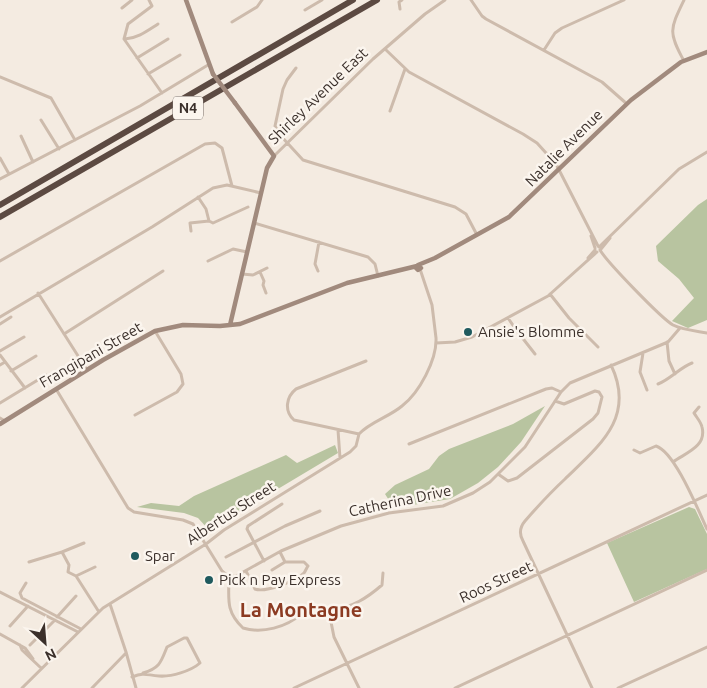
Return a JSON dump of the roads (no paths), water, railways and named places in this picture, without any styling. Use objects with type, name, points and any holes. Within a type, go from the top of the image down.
[{"type":"highway","name":"N4","points":[[0,205],[71,162],[353,0]]},
{"type":"highway","name":"N4","points":[[0,217],[379,0]]},
{"type":"highway","points":[[0,200],[71,162]]},
{"type":"street","points":[[122,8],[132,0]]},
{"type":"street","points":[[149,0],[152,6],[130,21],[124,39],[162,93]]},
{"type":"street","points":[[186,0],[208,65],[213,74],[274,156]]},
{"type":"street","points":[[232,22],[257,7],[262,0]]},
{"type":"street","points":[[305,10],[322,0]]},
{"type":"street","points":[[400,9],[399,3],[402,0]]},
{"type":"street","name":"Shirley Avenue East","points":[[230,325],[269,163],[287,143],[385,49],[444,0]]},
{"type":"street","points":[[471,0],[486,19],[602,82],[627,104]]},
{"type":"street","points":[[544,50],[555,34],[562,28],[624,0]]},
{"type":"street","points":[[684,0],[673,24],[672,31],[684,60]]},
{"type":"street","points":[[124,39],[135,38],[158,24]]},
{"type":"street","points":[[137,58],[168,39]]},
{"type":"street","points":[[385,49],[405,69],[532,139],[548,154],[559,170],[598,249],[610,264],[666,320],[680,328],[707,333]]},
{"type":"street","name":"Natalie Avenue","points":[[419,268],[504,221],[520,209],[627,104],[684,60],[707,52]]},
{"type":"street","points":[[148,74],[180,55]]},
{"type":"street","points":[[0,179],[162,93],[208,65]]},
{"type":"street","points":[[296,68],[284,86],[275,122],[276,129],[287,143],[307,162],[457,208],[466,214],[477,235]]},
{"type":"street","points":[[390,111],[405,69]]},
{"type":"street","points":[[0,77],[51,98],[75,140]]},
{"type":"street","points":[[41,120],[59,149]]},
{"type":"street","points":[[21,136],[33,162]]},
{"type":"street","points":[[0,261],[205,144],[215,143],[222,148],[232,186]]},
{"type":"street","points":[[436,343],[465,340],[550,294],[679,169],[707,152]]},
{"type":"street","points":[[0,158],[9,174]]},
{"type":"street","points":[[0,316],[218,186],[232,186],[261,193]]},
{"type":"street","points":[[198,198],[206,209],[209,221]]},
{"type":"street","points":[[192,231],[190,223],[216,222],[248,206]]},
{"type":"street","points":[[254,223],[368,257],[375,264],[378,276]]},
{"type":"street","points":[[318,271],[315,264],[319,242]]},
{"type":"street","points":[[208,261],[233,249],[247,252]]},
{"type":"street","points":[[242,274],[250,275],[267,268]]},
{"type":"street","points":[[230,325],[260,317],[347,283],[419,268],[432,305],[436,343],[426,376],[406,402],[359,434],[294,420],[288,412],[289,398],[300,387],[366,361]]},
{"type":"street","points":[[64,334],[163,271]]},
{"type":"street","points":[[260,272],[266,293]]},
{"type":"street","points":[[38,293],[87,370]]},
{"type":"street","points":[[550,294],[569,318],[598,347]]},
{"type":"street","points":[[0,324],[11,317]]},
{"type":"street","points":[[508,318],[535,354]]},
{"type":"street","name":"Frangipani Street","points":[[0,424],[3,419],[155,331],[183,324],[230,325]]},
{"type":"street","name":"Catherina Drive","points":[[229,577],[246,571],[280,552],[346,524],[389,513],[449,504],[478,490],[498,474],[527,445],[561,392],[572,381],[667,342],[673,338],[680,328]]},
{"type":"street","points":[[135,415],[177,392],[183,384],[181,374],[155,331]]},
{"type":"street","points":[[0,351],[24,337]]},
{"type":"street","points":[[667,342],[668,359],[675,374]]},
{"type":"street","points":[[643,352],[640,372],[647,390]]},
{"type":"street","points":[[0,356],[24,388]]},
{"type":"street","points":[[11,371],[36,356]]},
{"type":"street","points":[[0,365],[4,362]]},
{"type":"street","points":[[658,384],[692,363]]},
{"type":"street","points":[[591,688],[521,538],[521,526],[551,492],[595,450],[614,424],[620,392],[611,365]]},
{"type":"street","points":[[0,403],[46,375]]},
{"type":"street","points":[[409,444],[549,388],[554,388],[561,392]]},
{"type":"street","points":[[56,390],[128,508],[134,512],[183,520],[196,527],[222,571],[229,577],[228,601],[236,621],[242,628],[262,630],[281,626],[293,621],[301,614]]},
{"type":"street","points":[[498,474],[508,481],[517,478],[594,419],[598,413],[602,397],[600,393],[595,391],[566,403],[555,401]]},
{"type":"street","points":[[673,462],[698,446],[702,430],[694,412],[699,407]]},
{"type":"street","points":[[338,430],[340,458]]},
{"type":"street","name":"Albertus Street","points":[[22,688],[99,612],[206,544],[224,530],[354,449],[359,434]]},
{"type":"street","points":[[634,450],[642,453],[658,446],[673,462],[682,475],[707,529]]},
{"type":"street","name":"Roos Street","points":[[294,688],[707,495]]},
{"type":"street","points":[[264,561],[247,529],[248,526],[282,504]]},
{"type":"street","points":[[226,557],[285,526],[320,511]]},
{"type":"street","points":[[30,562],[84,543]]},
{"type":"street","points":[[62,552],[69,564],[68,572],[76,576],[99,612]]},
{"type":"street","points":[[280,552],[285,562]]},
{"type":"street","points":[[246,571],[255,589],[260,590],[271,589],[302,574],[308,566],[304,562],[285,562],[272,570]]},
{"type":"street","points":[[76,576],[94,567]]},
{"type":"street","points":[[455,688],[707,570]]},
{"type":"street","points":[[332,610],[351,606],[370,595],[382,585],[383,573]]},
{"type":"street","points":[[26,583],[20,593],[21,597],[78,632]]},
{"type":"street","points":[[1,593],[56,619],[81,628]]},
{"type":"street","points":[[30,645],[76,596]]},
{"type":"street","points":[[110,604],[136,688]]},
{"type":"street","points":[[10,626],[28,606]]},
{"type":"street","points":[[331,622],[334,637],[359,688]]},
{"type":"street","points":[[0,634],[20,645],[22,650],[41,668]]},
{"type":"street","points":[[132,677],[143,673],[154,670],[163,660],[167,647],[184,638],[187,638],[200,663],[188,670],[166,675],[143,673]]},
{"type":"street","points":[[618,688],[707,647]]},
{"type":"street","points":[[92,688],[126,652]]},
{"type":"place","name":"Ansie's Blomme","points":[[468,332]]},
{"type":"place","name":"Spar","points":[[135,556]]},
{"type":"place","name":"Pick n Pay Express","points":[[209,580]]},
{"type":"district","name":"La Montagne","points":[[301,610]]}]
